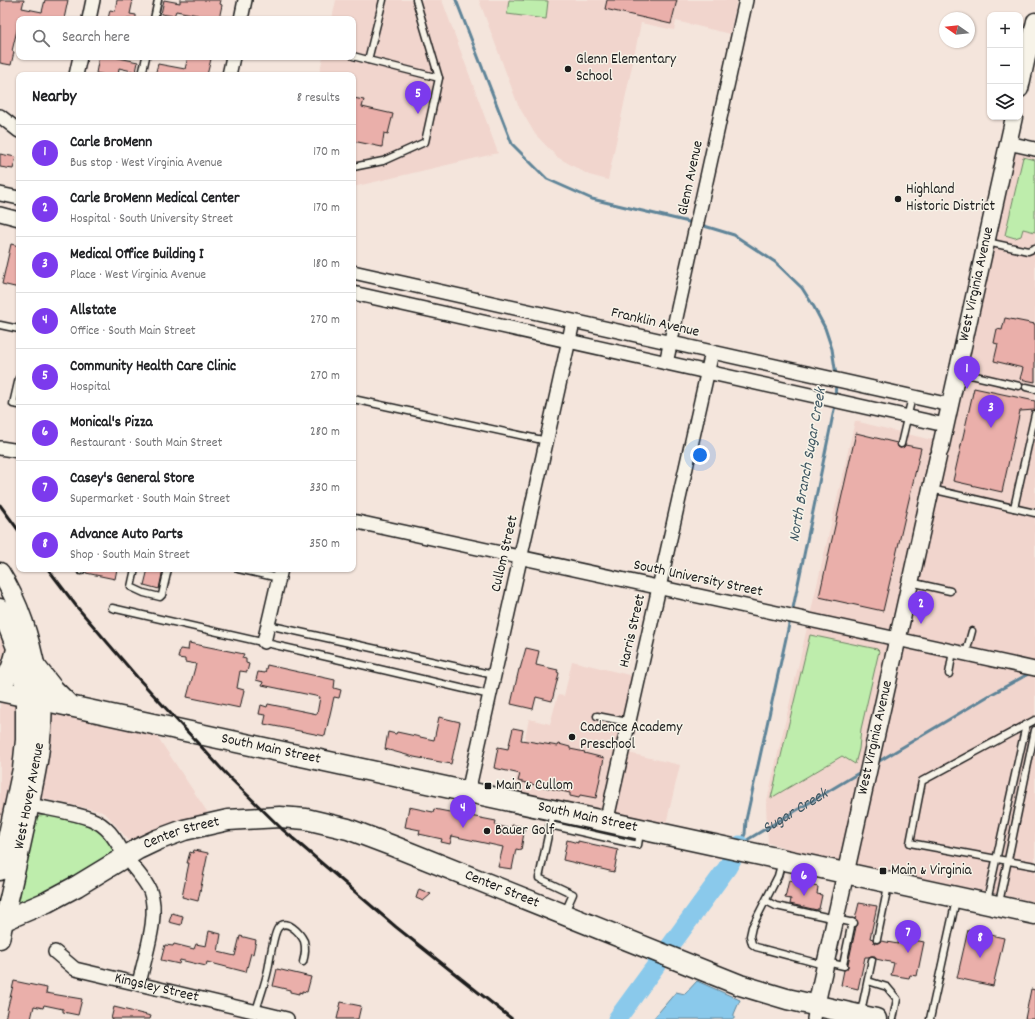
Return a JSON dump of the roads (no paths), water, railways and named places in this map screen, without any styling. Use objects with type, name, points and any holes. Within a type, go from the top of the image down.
[{"type":"main road","points":[[0,572],[22,618],[31,645],[35,666],[34,698]]},
{"type":"main road","points":[[0,608],[17,650],[24,689],[34,698]]},
{"type":"main road","points":[[0,682],[6,679],[10,673],[17,650]]},
{"type":"main road","points":[[35,666],[70,706]]},
{"type":"main road","name":"South Main Street","points":[[0,691],[468,792],[552,818],[606,823],[1035,914]]},
{"type":"main road","name":"West Hovey Avenue","points":[[0,871],[40,749],[34,698]]},
{"type":"main road","name":"West Hovey Avenue","points":[[1,927],[23,803]]},
{"type":"main road","name":"Center Street","points":[[126,857],[157,840],[184,830],[208,824],[258,817],[306,819],[356,832],[740,985],[815,1013],[868,1017]]},
{"type":"main road","points":[[1,927],[77,886],[126,857]]},
{"type":"street","points":[[89,16],[90,0]]},
{"type":"street","points":[[242,16],[245,0]]},
{"type":"street","name":"Glenn Avenue","points":[[666,363],[746,0]]},
{"type":"street","points":[[1021,84],[1035,21]]},
{"type":"street","points":[[77,72],[79,60]]},
{"type":"street","points":[[230,72],[232,60]]},
{"type":"street","points":[[0,116],[16,129]]},
{"type":"street","name":"West Virginia Avenue","points":[[815,1013],[1013,120]]},
{"type":"street","points":[[1008,143],[1035,149]]},
{"type":"street","points":[[0,194],[16,197]]},
{"type":"street","points":[[0,214],[16,218]]},
{"type":"street","name":"Franklin Avenue","points":[[356,273],[950,405]]},
{"type":"street","points":[[356,294],[945,425]]},
{"type":"street","name":"Cullom Street","points":[[468,792],[573,322]]},
{"type":"street","name":"Harris Street","points":[[606,823],[712,352]]},
{"type":"street","points":[[0,448],[16,451]]},
{"type":"street","name":"South University Street","points":[[356,522],[898,638],[1035,669]]},
{"type":"street","points":[[264,642],[280,574]]},
{"type":"street","points":[[23,803],[92,819],[102,825],[118,841],[126,857],[150,890],[153,902],[153,923],[139,984]]},
{"type":"street","name":"Kingsley Street","points":[[55,952],[75,969],[287,1019]]},
{"type":"lane","points":[[155,16],[158,0]]},
{"type":"lane","points":[[368,60],[382,0]]},
{"type":"lane","points":[[356,166],[383,161],[425,142],[439,78],[416,0]]},
{"type":"lane","points":[[356,57],[439,78]]},
{"type":"lane","points":[[143,72],[145,60]]},
{"type":"lane","points":[[986,242],[1028,251],[1035,248]]},
{"type":"lane","points":[[0,324],[16,328]]},
{"type":"lane","points":[[957,371],[1019,386]]},
{"type":"lane","points":[[1026,387],[1035,389]]},
{"type":"lane","points":[[16,391],[13,404],[16,404]]},
{"type":"lane","points":[[901,444],[912,397]]},
{"type":"lane","points":[[356,400],[547,441]]},
{"type":"lane","points":[[1014,508],[1035,414]]},
{"type":"lane","points":[[931,489],[1035,512]]},
{"type":"lane","points":[[134,572],[131,587],[144,593],[160,597],[162,595],[167,572]]},
{"type":"lane","points":[[263,572],[280,574]]},
{"type":"lane","points":[[910,582],[950,591]]},
{"type":"lane","points":[[112,608],[490,695]]},
{"type":"lane","points":[[268,625],[494,675]]},
{"type":"lane","points":[[966,653],[972,631]]},
{"type":"lane","points":[[949,674],[953,650]]},
{"type":"lane","points":[[597,716],[628,722]]},
{"type":"lane","points":[[1035,720],[922,781],[910,843],[1035,866]]},
{"type":"lane","points":[[992,905],[996,858],[1026,725]]},
{"type":"lane","points":[[992,905],[1007,860],[1035,730]]},
{"type":"lane","points":[[564,915],[573,894],[539,878],[552,818],[638,845],[640,830]]},
{"type":"lane","points":[[766,901],[776,906],[853,922],[843,965],[826,963],[756,947],[752,944],[750,936],[752,927],[778,876],[779,860]]},
{"type":"lane","points":[[877,939],[876,928],[889,884]]},
{"type":"lane","points":[[930,1019],[957,898]]},
{"type":"lane","points":[[256,1011],[268,972],[276,933],[279,926],[284,924],[290,926],[294,928],[301,937],[304,942],[305,951],[303,962]]},
{"type":"lane","points":[[868,1017],[867,970],[872,960]]},
{"type":"lane","points":[[868,981],[887,987],[897,999],[893,1019]]},
{"type":"water","points":[[697,981],[740,1000],[734,1014],[734,1019],[653,1019],[676,992],[685,994]]},
{"type":"waterway","name":"North Branch Sugar Creek","points":[[456,0],[512,144],[547,179],[592,199],[693,223]]},
{"type":"waterway","name":"North Branch Sugar Creek","points":[[701,225],[734,235],[775,262],[802,288],[825,328],[832,349],[836,375]]},
{"type":"waterway","name":"North Branch Sugar Creek","points":[[835,397],[836,383]]},
{"type":"waterway","name":"North Branch Sugar Creek","points":[[792,613],[835,405]]},
{"type":"waterway","name":"North Branch Sugar Creek","points":[[741,843],[745,834],[746,820],[790,620]]},
{"type":"waterway","name":"Sugar Creek","points":[[876,763],[1030,673]]},
{"type":"waterway","name":"Sugar Creek","points":[[742,843],[862,771]]},
{"type":"waterway","name":"Sugar Creek","points":[[617,1019],[727,868],[740,845]]},
{"type":"railway","points":[[0,505],[16,527]]},
{"type":"railway","points":[[50,572],[77,607],[137,677],[229,777],[282,829],[396,927],[512,1019]]},
{"type":"place","name":"Glenn Elementary School","points":[[568,69]]},
{"type":"place","name":"Community Health Care Clinic","points":[[418,114]]},
{"type":"place","name":"Highland Historic District","points":[[898,199]]},
{"type":"place","name":"Carle BroMenn","points":[[967,389]]},
{"type":"place","name":"Medical Office Building I","points":[[991,428]]},
{"type":"place","name":"Carle BroMenn Medical Center","points":[[921,624]]},
{"type":"place","name":"Cadence Academy Preschool","points":[[572,737]]},
{"type":"place","name":"Main & Cullom","points":[[488,786]]},
{"type":"place","name":"Allstate","points":[[463,828]]},
{"type":"place","name":"Bauer Golf","points":[[487,831]]},
{"type":"place","name":"Main & Virginia","points":[[883,871]]},
{"type":"place","name":"Monical's Pizza","points":[[804,896]]},
{"type":"place","name":"Casey's General Store","points":[[908,953]]},
{"type":"place","name":"Advance Auto Parts","points":[[980,958]]}]
